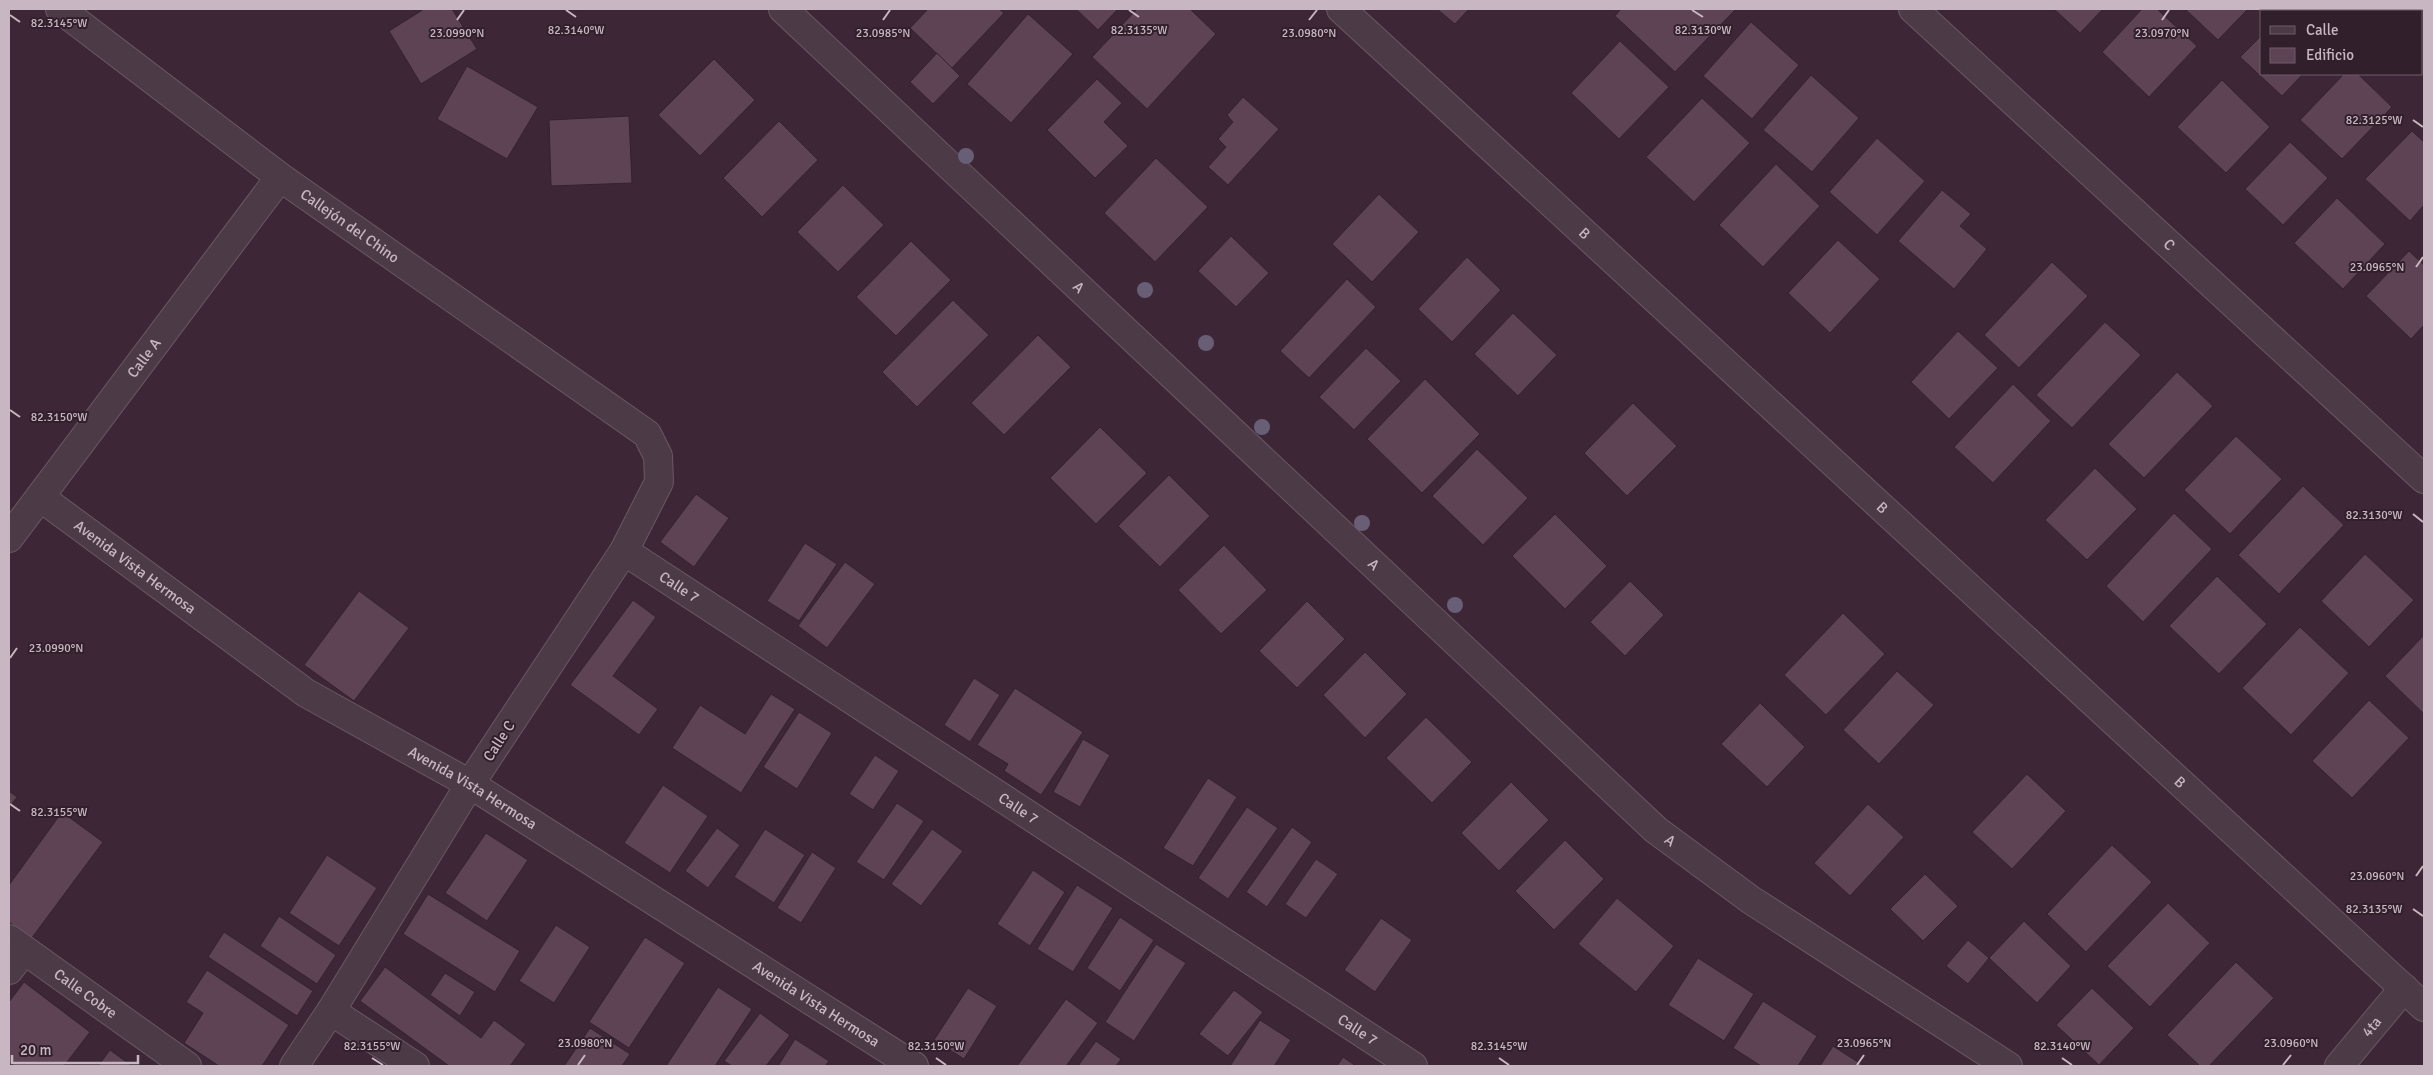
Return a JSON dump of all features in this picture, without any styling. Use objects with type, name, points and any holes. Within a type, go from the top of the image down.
[{"type":"street","name":"Callejón del Chino","points":[[60,9],[280,177],[647,434]]},
{"type":"street","name":"A","points":[[783,9],[1656,830],[1751,900],[2008,1066]]},
{"type":"street","name":"B","points":[[1341,9],[2424,1007]]},
{"type":"street","name":"C","points":[[1913,9],[2424,479]]},
{"type":"street","name":"Calle A","points":[[9,538],[280,177]]},
{"type":"street","name":"Calle C","points":[[294,1066],[331,1011],[470,784],[624,552],[659,482],[658,456],[647,434]]},
{"type":"street","name":"Avenida Vista Hermosa","points":[[40,497],[306,694],[470,784],[914,1066]]},
{"type":"street","name":"Calle 7","points":[[624,552],[1413,1066]]},
{"type":"street","name":"Calle Cobre","points":[[14,953],[187,1066]]},
{"type":"street","name":"4ta","points":[[2339,1066],[2404,988]]},
{"type":"street","points":[[331,1011],[415,1066]]},
{"type":"building","points":[[424,9],[452,9],[477,49],[421,84],[389,31]]},
{"type":"building","points":[[928,9],[999,9],[1004,13],[952,68],[910,28]]},
{"type":"building","points":[[1076,9],[1118,9],[1098,30]]},
{"type":"building","points":[[1137,9],[1190,9],[1216,34],[1147,109],[1092,57]]},
{"type":"building","points":[[1437,9],[1469,9],[1455,24]]},
{"type":"building","points":[[1621,9],[1735,10],[1675,72],[1615,16]]},
{"type":"building","points":[[2054,9],[2103,9],[2080,33]]},
{"type":"building","points":[[2142,9],[2157,9],[2197,46],[2149,97],[2102,52]]},
{"type":"building","points":[[2185,9],[2248,9],[2218,40]]},
{"type":"building","points":[[2305,9],[2306,10],[2285,10]]},
{"type":"building","points":[[1028,14],[1073,54],[1011,123],[967,84]]},
{"type":"building","points":[[1751,22],[1799,65],[1752,119],[1703,76]]},
{"type":"building","points":[[2260,37],[2260,75],[2302,75],[2282,96],[2240,57]]},
{"type":"building","points":[[1620,41],[1669,87],[1619,139],[1571,93]]},
{"type":"building","points":[[937,53],[960,76],[933,104],[910,82]]},
{"type":"building","points":[[714,59],[755,100],[700,156],[658,115]]},
{"type":"building","points":[[467,66],[538,107],[507,159],[437,119]]},
{"type":"building","points":[[1811,75],[1859,118],[1812,172],[1763,130]]},
{"type":"building","points":[[2343,75],[2359,75],[2392,107],[2342,159],[2300,120]]},
{"type":"building","points":[[1097,79],[1122,103],[1104,122],[1128,146],[1095,178],[1047,130]]},
{"type":"building","points":[[2222,80],[2270,127],[2226,173],[2177,127]]},
{"type":"building","points":[[1243,97],[1279,129],[1228,185],[1208,167],[1226,147],[1218,139],[1233,122],[1227,115]]},
{"type":"building","points":[[1702,98],[1750,143],[1694,202],[1646,157]]},
{"type":"building","points":[[629,116],[632,183],[551,186],[549,120]]},
{"type":"building","points":[[779,121],[818,160],[762,217],[723,178]]},
{"type":"building","points":[[2412,131],[2424,142],[2424,205],[2410,221],[2365,179]]},
{"type":"building","points":[[1877,138],[1925,181],[1877,235],[1829,192]]},
{"type":"building","points":[[2290,142],[2328,178],[2283,225],[2245,189]]},
{"type":"building","points":[[1156,158],[1208,207],[1155,262],[1104,213]]},
{"type":"building","points":[[1776,164],[1820,206],[1763,267],[1719,225]]},
{"type":"building","points":[[843,185],[884,225],[838,272],[797,232]]},
{"type":"building","points":[[1942,190],[1971,214],[1960,226],[1987,249],[1954,289],[1898,241]]},
{"type":"building","points":[[1379,194],[1419,232],[1372,282],[1332,244]]},
{"type":"building","points":[[2337,198],[2385,244],[2343,289],[2294,243]]},
{"type":"building","points":[[1231,236],[1269,273],[1236,307],[1198,271]]},
{"type":"building","points":[[1838,240],[1880,279],[1830,333],[1788,293]]},
{"type":"building","points":[[911,241],[951,280],[896,336],[856,297]]},
{"type":"building","points":[[2409,251],[2424,265],[2424,325],[2411,339],[2366,296]]},
{"type":"building","points":[[1467,257],[1501,290],[1452,342],[1418,309]]},
{"type":"building","points":[[2052,262],[2088,296],[2019,368],[1984,335]]},
{"type":"building","points":[[1347,279],[1376,307],[1309,378],[1280,351]]},
{"type":"building","points":[[953,300],[989,335],[917,407],[882,372]]},
{"type":"building","points":[[1513,313],[1557,355],[1518,396],[1474,354]]},
{"type":"building","points":[[2105,322],[2141,355],[2072,428],[2036,395]]},
{"type":"building","points":[[1958,331],[1998,368],[1949,419],[1911,382]]},
{"type":"building","points":[[1038,335],[1071,367],[1004,435],[971,403]]},
{"type":"building","points":[[1366,348],[1401,381],[1354,430],[1319,397]]},
{"type":"building","points":[[2177,372],[2213,406],[2144,478],[2108,444]]},
{"type":"building","points":[[1425,379],[1480,434],[1422,493],[1367,439]]},
{"type":"building","points":[[2013,384],[2051,421],[1993,483],[1954,447]]},
{"type":"building","points":[[1633,403],[1677,446],[1627,496],[1584,453]]},
{"type":"building","points":[[1100,427],[1147,473],[1096,524],[1050,478]]},
{"type":"building","points":[[2236,436],[2282,479],[2230,534],[2184,490]]},
{"type":"building","points":[[1477,449],[1528,498],[1483,545],[1432,496]]},
{"type":"building","points":[[2095,468],[2137,509],[2087,560],[2045,520]]},
{"type":"building","points":[[1169,475],[1210,516],[1160,567],[1118,526]]},
{"type":"building","points":[[2303,486],[2344,525],[2279,594],[2238,555]]},
{"type":"building","points":[[696,494],[729,518],[694,567],[660,542]]},
{"type":"building","points":[[2174,513],[2212,549],[2143,622],[2106,586]]},
{"type":"building","points":[[1555,514],[1607,566],[1565,609],[1512,556]]},
{"type":"building","points":[[805,543],[837,564],[799,621],[767,601]]},
{"type":"building","points":[[1224,545],[1267,590],[1221,634],[1178,590]]},
{"type":"building","points":[[2365,554],[2414,600],[2369,647],[2321,601]]},
{"type":"building","points":[[845,562],[875,584],[827,648],[798,626]]},
{"type":"building","points":[[2217,576],[2267,624],[2219,674],[2169,626]]},
{"type":"building","points":[[1630,581],[1664,615],[1625,656],[1590,622]]},
{"type":"building","points":[[359,591],[409,628],[354,701],[304,665]]},
{"type":"building","points":[[633,600],[656,617],[613,676],[658,709],[639,735],[570,685]]},
{"type":"building","points":[[1307,601],[1345,639],[1297,688],[1259,651]]},
{"type":"building","points":[[1843,613],[1885,654],[1826,715],[1784,675]]},
{"type":"building","points":[[2300,627],[2349,673],[2291,735],[2242,688]]},
{"type":"building","points":[[2424,635],[2424,714],[2385,676]]},
{"type":"building","points":[[1365,652],[1407,694],[1365,738],[1323,695]]},
{"type":"building","points":[[1897,671],[1934,705],[1879,764],[1843,730]]},
{"type":"building","points":[[974,678],[1000,695],[970,742],[944,725]]},
{"type":"building","points":[[1015,688],[1083,732],[1041,795],[1004,771],[1008,764],[977,745]]},
{"type":"building","points":[[771,694],[795,709],[741,793],[672,748],[700,705],[745,734]]},
{"type":"building","points":[[2369,700],[2409,738],[2352,798],[2312,761]]},
{"type":"building","points":[[1760,703],[1805,747],[1767,787],[1721,744]]},
{"type":"building","points":[[799,712],[832,733],[797,789],[763,767]]},
{"type":"building","points":[[1426,717],[1472,762],[1432,803],[1386,758]]},
{"type":"building","points":[[1083,739],[1110,755],[1080,807],[1053,792]]},
{"type":"building","points":[[875,755],[899,771],[873,810],[849,794]]},
{"type":"building","points":[[2027,774],[2066,811],[2012,869],[1972,832]]},
{"type":"building","points":[[1208,778],[1237,797],[1193,866],[1163,848]]},
{"type":"building","points":[[1511,782],[1549,820],[1499,871],[1461,833]]},
{"type":"building","points":[[663,785],[708,816],[670,873],[624,843]]},
{"type":"building","points":[[9,791],[17,797],[9,808]]},
{"type":"building","points":[[897,803],[924,821],[884,880],[856,862]]},
{"type":"building","points":[[1868,804],[1904,837],[1850,896],[1814,863]]},
{"type":"building","points":[[1247,807],[1278,828],[1228,899],[1198,878]]},
{"type":"building","points":[[62,812],[103,842],[31,939],[9,922],[9,885]]},
{"type":"building","points":[[1292,827],[1312,842],[1267,907],[1246,892]]},
{"type":"building","points":[[717,828],[740,845],[708,888],[685,871]]},
{"type":"building","points":[[765,829],[805,855],[774,903],[734,877]]},
{"type":"building","points":[[932,829],[963,851],[921,906],[891,884]]},
{"type":"building","points":[[486,833],[528,860],[487,921],[445,893]]},
{"type":"building","points":[[1565,840],[1604,879],[1554,930],[1515,891]]},
{"type":"building","points":[[2112,845],[2152,882],[2086,952],[2047,914]]},
{"type":"building","points":[[812,852],[836,868],[801,923],[777,908]]},
{"type":"building","points":[[327,855],[377,888],[339,946],[289,913]]},
{"type":"building","points":[[1316,859],[1338,874],[1306,918],[1285,904]]},
{"type":"building","points":[[1033,870],[1065,892],[1030,946],[997,924]]},
{"type":"building","points":[[1925,874],[1958,906],[1923,941],[1890,909]]},
{"type":"building","points":[[1077,885],[1113,908],[1073,972],[1037,949]]},
{"type":"building","points":[[428,894],[520,951],[495,992],[403,934]]},
{"type":"building","points":[[1617,898],[1674,946],[1636,992],[1578,944]]},
{"type":"building","points":[[2168,903],[2210,943],[2150,1007],[2107,966]]},
{"type":"building","points":[[279,916],[336,955],[317,984],[260,946]]},
{"type":"building","points":[[1120,917],[1154,940],[1120,991],[1087,968]]},
{"type":"building","points":[[1381,918],[1412,940],[1375,992],[1344,970]]},
{"type":"building","points":[[2024,921],[2071,966],[2037,1003],[1989,958]]},
{"type":"building","points":[[556,925],[590,947],[554,1003],[519,981]]},
{"type":"building","points":[[224,932],[313,991],[297,1016],[208,957]]},
{"type":"building","points":[[645,937],[685,963],[629,1048],[589,1022]]},
{"type":"building","points":[[1968,940],[1989,958],[1968,984],[1946,966]]},
{"type":"building","points":[[1156,944],[1186,963],[1134,1041],[1105,1022]]},
{"type":"building","points":[[1698,958],[1754,994],[1724,1041],[1668,1005]]},
{"type":"building","points":[[2236,962],[2274,998],[2209,1066],[2200,1066],[2167,1035]]},
{"type":"building","points":[[385,967],[481,1038],[494,1020],[526,1044],[510,1066],[449,1066],[360,1001]]},
{"type":"building","points":[[207,970],[289,1025],[262,1066],[219,1066],[184,1043],[203,1013],[186,1002]]},
{"type":"building","points":[[445,973],[475,992],[460,1016],[430,995]]},
{"type":"building","points":[[24,982],[90,1032],[64,1066],[15,1066],[9,1062],[9,1002]]},
{"type":"building","points":[[718,987],[752,1009],[715,1066],[666,1066]]},
{"type":"building","points":[[968,988],[997,1006],[964,1059],[934,1040]]},
{"type":"building","points":[[2092,988],[2134,1028],[2099,1065],[2056,1025]]},
{"type":"building","points":[[1234,990],[1263,1012],[1228,1056],[1199,1034]]},
{"type":"building","points":[[1066,999],[1098,1023],[1066,1066],[1017,1066]]},
{"type":"building","points":[[1763,1001],[1817,1036],[1798,1066],[1761,1066],[1733,1048]]},
{"type":"building","points":[[760,1013],[790,1035],[766,1066],[732,1066],[724,1061]]},
{"type":"building","points":[[1260,1020],[1291,1040],[1274,1066],[1230,1066]]},
{"type":"building","points":[[590,1028],[630,1054],[622,1066],[564,1066]]},
{"type":"building","points":[[795,1039],[829,1061],[825,1066],[778,1066]]},
{"type":"building","points":[[1096,1041],[1121,1059],[1116,1066],[1078,1066]]},
{"type":"building","points":[[1833,1046],[1864,1066],[1820,1066]]},
{"type":"building","points":[[110,1050],[132,1066],[98,1066]]},
{"type":"building","points":[[1343,1057],[1356,1066],[1337,1066]]}]
